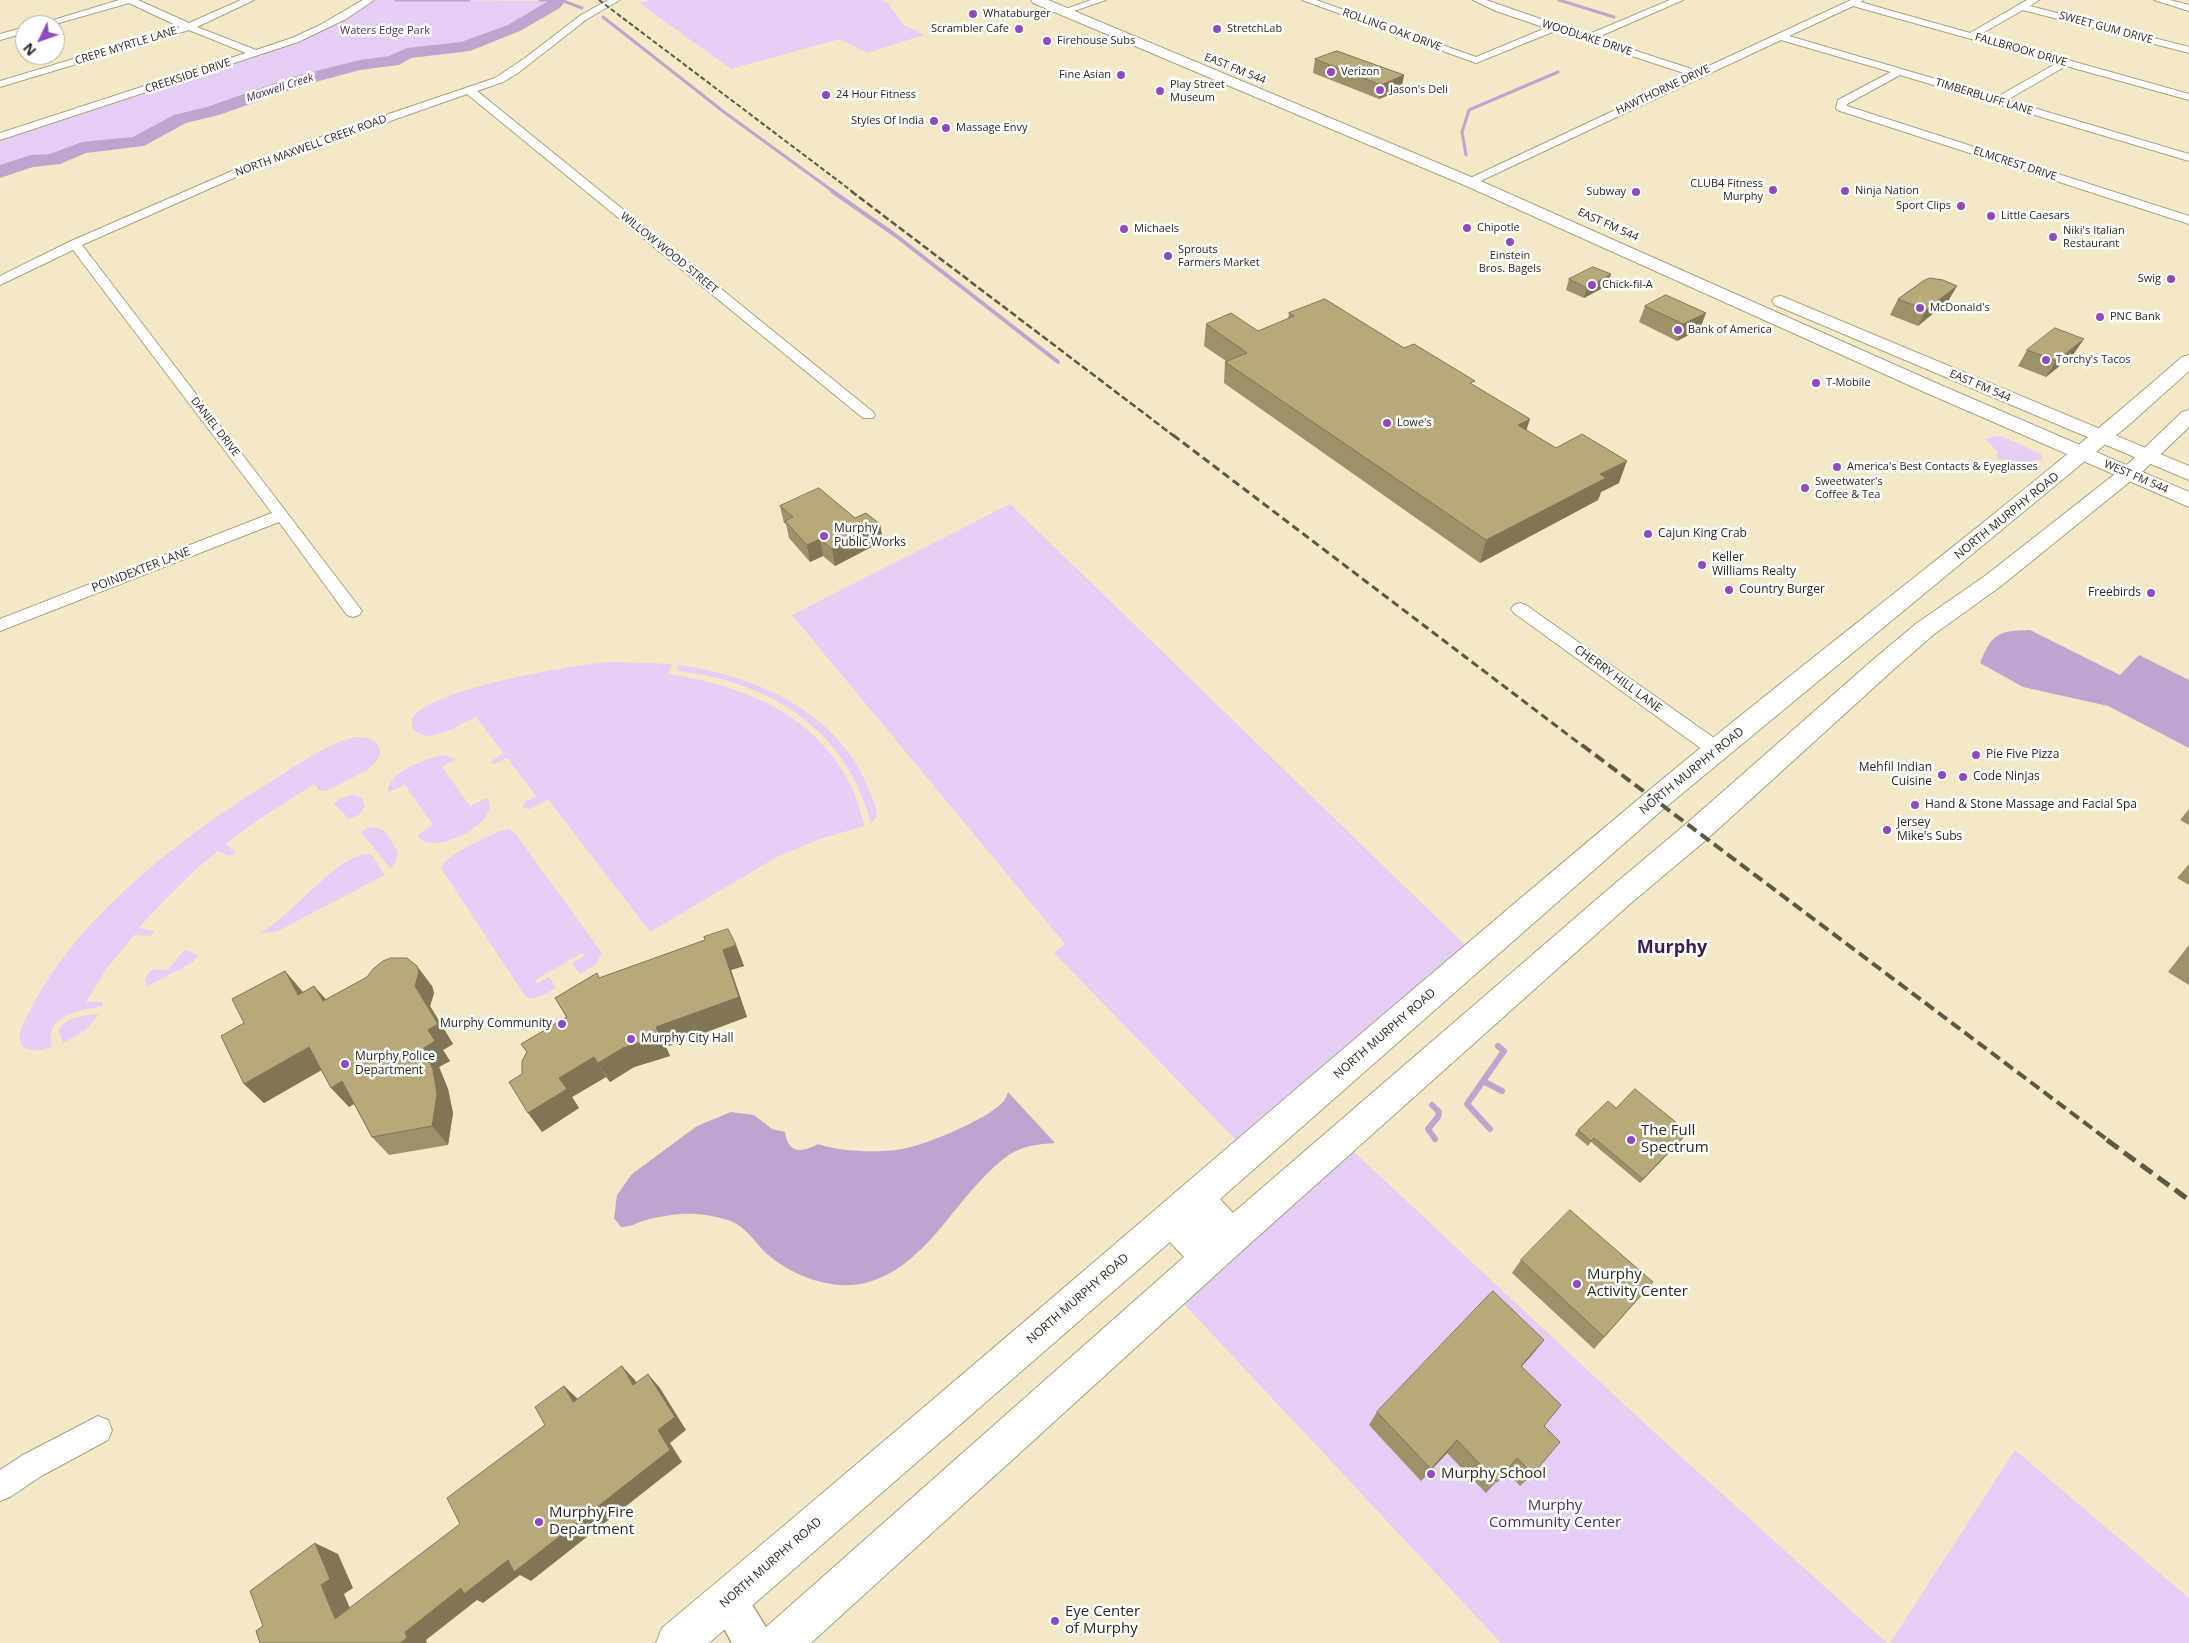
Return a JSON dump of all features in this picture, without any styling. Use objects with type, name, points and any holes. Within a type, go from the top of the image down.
[{"type":"main road","name":"EAST FM 544","points":[[1037,0],[1066,6],[1082,6],[1363,121]]},
{"type":"main road","name":"EAST FM 544","points":[[1066,6],[1192,65],[1470,174],[1792,326],[2082,454]]},
{"type":"main road","points":[[1192,65],[1219,70],[1299,102],[1309,99]]},
{"type":"main road","name":"EAST FM 544","points":[[1470,174],[1489,173],[1511,183]]},
{"type":"main road","name":"EAST FM 544","points":[[1765,294],[2147,458]]},
{"type":"main road","points":[[1792,326],[1814,315]]},
{"type":"main road","name":"NORTH MURPHY ROAD","points":[[677,1643],[1184,1209],[1655,801],[1872,624],[1953,561],[2186,368]]},
{"type":"main road","points":[[780,1643],[1220,1247],[1620,895],[1696,832],[1908,643],[1993,581],[2147,458],[2189,416]]},
{"type":"main road","name":"WEST FM 544","points":[[2082,454],[2189,500]]},
{"type":"main road","name":"WEST FM 544","points":[[2147,458],[2189,474]]},
{"type":"main road","points":[[1872,624],[1908,643]]},
{"type":"main road","points":[[1184,1209],[1220,1247]]},
{"type":"street","points":[[65,18],[129,0],[189,27],[256,53]]},
{"type":"street","name":"CREPE MYRTLE LANE","points":[[0,84],[189,27],[249,0]]},
{"type":"street","name":"CREEKSIDE DRIVE","points":[[0,137],[256,53],[328,25],[355,11],[369,0]]},
{"type":"street","name":"NORTH MAXWELL CREEK ROAD","points":[[0,281],[75,244],[203,186],[286,153],[499,80],[518,69],[593,11],[615,0]]},
{"type":"street","points":[[1082,6],[1101,0]]},
{"type":"street","name":"ROLLING OAK DRIVE","points":[[1307,0],[1476,60],[1556,27]]},
{"type":"street","name":"WOODLAKE DRIVE","points":[[1478,0],[1697,74]]},
{"type":"street","points":[[1653,0],[1667,5]]},
{"type":"street","points":[[1587,38],[1678,0]]},
{"type":"street","points":[[1971,36],[2034,0]]},
{"type":"street","points":[[2159,0],[2189,8]]},
{"type":"street","name":"FALLBROOK DRIVE","points":[[1855,1],[1971,36],[2189,97]]},
{"type":"street","name":"HAWTHORNE DRIVE","points":[[1489,173],[1855,1]]},
{"type":"street","name":"SWEET GUM DRIVE","points":[[2023,6],[2189,50]]},
{"type":"street","points":[[0,37],[15,33]]},
{"type":"street","name":"TIMBERBLUFF LANE","points":[[1779,36],[2189,158]]},
{"type":"street","points":[[1998,101],[2066,62]]},
{"type":"street","name":"ELMCREST DRIVE","points":[[1899,72],[1842,102],[1841,108],[2189,220]]},
{"type":"street","name":"WILLOW WOOD STREET","points":[[470,91],[868,415]]},
{"type":"street","name":"DANIEL DRIVE","points":[[75,244],[353,611]]},
{"type":"street","name":"POINDEXTER LANE","points":[[0,625],[282,515]]},
{"type":"street","name":"CHERRY HILL LANE","points":[[1520,609],[1717,750]]},
{"type":"street","points":[[0,1487],[33,1465],[98,1430]]},
{"type":"street","points":[[728,1600],[752,1643]]},
{"type":"green space","name":"Waters Edge Park","points":[[375,0],[557,1],[514,28],[464,47],[407,53],[393,61],[360,65],[298,81],[213,111],[180,119],[137,142],[82,148],[53,160],[31,161],[0,172],[0,141],[299,42],[347,19]]},
{"type":"green space","points":[[651,0],[882,0],[888,3],[904,25],[924,35],[867,53],[840,39],[731,69],[639,3]]},
{"type":"green space","points":[[1996,436],[2004,437],[2041,454],[2043,459],[2027,462],[1997,459],[1998,452],[1985,439]]},
{"type":"green space","points":[[1010,504],[1466,946],[1237,1141],[1054,953],[1065,944],[792,615]]},
{"type":"green space","points":[[610,662],[672,664],[668,674],[725,686],[776,708],[799,723],[820,742],[838,764],[853,790],[865,826],[823,838],[777,857],[650,932],[548,799],[530,809],[523,808],[525,802],[536,796],[507,758],[494,764],[490,762],[503,753],[476,717],[444,733],[435,735],[426,736],[419,734],[412,728],[412,719],[424,708],[445,697],[473,688],[536,673]]},
{"type":"green space","points":[[679,665],[738,678],[766,689],[793,703],[817,720],[839,740],[857,764],[875,805],[877,813],[874,820],[871,823],[849,770],[833,748],[816,729],[795,712],[772,698],[746,687],[713,677],[676,670]]},
{"type":"green space","points":[[357,737],[370,739],[379,746],[380,755],[376,762],[367,770],[326,791],[320,791],[314,784],[225,844],[235,853],[229,856],[218,851],[197,869],[167,897],[139,928],[154,931],[151,936],[134,935],[105,971],[86,1002],[102,1002],[103,1006],[74,1012],[58,1021],[53,1028],[51,1036],[52,1047],[36,1051],[23,1047],[20,1038],[21,1028],[52,973],[78,939],[141,876],[212,820],[248,796],[318,752]]},
{"type":"green space","points":[[444,755],[456,759],[442,767],[470,806],[487,798],[490,807],[485,817],[464,834],[436,843],[424,842],[417,835],[433,825],[405,785],[389,792],[389,785],[400,773],[409,768],[428,759]]},
{"type":"green space","points":[[354,795],[362,798],[365,806],[359,815],[349,819],[334,804],[341,798]]},
{"type":"green space","points":[[375,827],[385,831],[398,852],[396,861],[391,869],[361,832]]},
{"type":"green space","points":[[508,829],[515,833],[602,953],[596,964],[580,974],[572,963],[584,956],[582,953],[535,980],[537,984],[549,977],[556,987],[545,994],[533,998],[525,996],[441,868],[444,863],[460,851],[482,839]]},
{"type":"green space","points":[[366,854],[372,855],[385,875],[276,932],[259,933],[272,925],[340,866]]},
{"type":"green space","points":[[184,950],[198,955],[193,962],[148,986],[145,981],[150,971],[156,969],[168,970]]},
{"type":"green space","points":[[99,1014],[86,1030],[63,1043],[59,1031],[62,1026],[76,1018]]},
{"type":"green space","name":"Murphy Community Center","points":[[1353,1151],[1656,1434],[1887,1643],[1501,1643],[1184,1304]]},
{"type":"green space","points":[[2015,1450],[2189,1598],[2189,1643],[1890,1643]]},
{"type":"shaded area","points":[[2030,630],[2120,675],[2139,655],[2189,680],[2189,748],[2108,706],[2023,687],[1980,663],[1988,645],[1998,636],[2010,631]]},
{"type":"shaded area","points":[[1008,1092],[1055,1143],[1022,1148],[1003,1159],[969,1193],[918,1252],[904,1264],[869,1282],[856,1285],[828,1284],[802,1276],[767,1254],[746,1231],[731,1221],[698,1214],[679,1214],[658,1217],[631,1226],[621,1227],[614,1218],[617,1195],[632,1174],[697,1126],[731,1112],[754,1115],[772,1129],[785,1132],[789,1144],[797,1150],[807,1149],[818,1144],[848,1150],[882,1151],[913,1147],[970,1124],[995,1109],[1004,1101]]},
{"type":"building","points":[[1337,51],[1404,75],[1381,85],[1315,59]]},
{"type":"building","points":[[1593,267],[1611,274],[1587,288],[1569,279]]},
{"type":"building","points":[[1930,278],[1943,280],[1957,286],[1926,310],[1898,299],[1923,281]]},
{"type":"building","points":[[1666,295],[1706,313],[1683,324],[1645,306]]},
{"type":"building","name":"Lowe's","points":[[1325,299],[1404,348],[1414,344],[1475,381],[1470,383],[1530,419],[1518,425],[1556,448],[1582,434],[1627,461],[1600,474],[1606,478],[1486,540],[1225,362],[1247,353],[1206,324],[1231,313],[1258,331],[1294,316],[1289,313]]},
{"type":"building","points":[[2055,328],[2084,339],[2056,361],[2027,350]]},
{"type":"building","points":[[819,488],[855,518],[866,513],[880,524],[832,549],[820,539],[807,545],[785,521],[793,517],[780,506]]},
{"type":"building","name":"Murphy City Hall","points":[[728,929],[736,945],[723,950],[739,997],[656,1027],[660,1036],[623,1048],[598,1063],[594,1057],[559,1078],[567,1089],[528,1113],[509,1082],[522,1074],[522,1061],[527,1052],[521,1044],[567,1017],[555,998],[597,973],[599,978],[705,940],[704,937]]},
{"type":"building","name":"Murphy Police Department","points":[[391,958],[407,958],[417,966],[419,972],[415,986],[438,1024],[428,1030],[435,1041],[424,1048],[433,1070],[437,1094],[432,1126],[372,1137],[342,1081],[331,1088],[309,1047],[244,1084],[221,1036],[244,1023],[232,999],[285,971],[298,995],[314,986],[323,1001],[367,977],[383,961]]},
{"type":"building","name":"The Full Spectrum","points":[[1635,1089],[1688,1132],[1643,1179],[1594,1138],[1591,1141],[1578,1130],[1608,1101],[1616,1108]]},
{"type":"building","name":"Murphy Activity Center","points":[[1570,1210],[1653,1282],[1604,1337],[1521,1260]]},
{"type":"building","name":"Murphy Community Center","points":[[1493,1291],[1544,1340],[1521,1366],[1561,1405],[1544,1426],[1560,1442],[1533,1474],[1517,1458],[1497,1482],[1457,1440],[1431,1469],[1377,1412]]},
{"type":"building","name":"Murphy Fire Department","points":[[622,1366],[633,1385],[648,1374],[675,1417],[658,1430],[670,1450],[514,1572],[508,1560],[464,1594],[461,1588],[405,1632],[407,1638],[400,1643],[260,1643],[256,1631],[263,1626],[250,1591],[315,1543],[330,1579],[321,1585],[335,1619],[460,1524],[447,1498],[545,1425],[535,1407],[564,1386],[573,1402]]},
{"type":"waterway","points":[[396,0],[469,0]]},
{"type":"waterway","points":[[540,0],[554,0]]},
{"type":"waterway","name":"Maxwell Creek","points":[[0,172],[31,161],[53,160],[82,148],[137,142],[180,119],[213,111],[298,81],[360,65],[393,61],[407,53],[464,47],[514,28],[554,5],[558,0]]},
{"type":"waterway","points":[[561,0],[582,8]]},
{"type":"waterway","points":[[1559,0],[1614,17]]},
{"type":"waterway","points":[[603,17],[724,112],[834,192]]},
{"type":"waterway","points":[[1466,155],[1462,132],[1469,110],[1558,72]]},
{"type":"waterway","points":[[832,191],[895,235],[1058,362]]},
{"type":"waterway","points":[[1483,1081],[1504,1051],[1498,1046]]},
{"type":"waterway","points":[[1483,1081],[1502,1091]]},
{"type":"waterway","points":[[1483,1081],[1467,1104],[1490,1129]]},
{"type":"waterway","points":[[1432,1105],[1439,1112],[1438,1117],[1428,1129],[1435,1139]]},
{"type":"railway","points":[[599,0],[853,192]]},
{"type":"railway","points":[[851,191],[1174,436]]},
{"type":"railway","points":[[1173,435],[1584,747]]},
{"type":"railway","points":[[1582,745],[2109,1141]]},
{"type":"railway","points":[[2107,1140],[2189,1200]]},
{"type":"place","name":"Whataburger","points":[[973,14]]},
{"type":"place","name":"Scrambler Cafe","points":[[1019,29]]},
{"type":"place","name":"StretchLab","points":[[1217,29]]},
{"type":"place","name":"Firehouse Subs","points":[[1047,41]]},
{"type":"place","name":"Verizon","points":[[1331,72]]},
{"type":"place","name":"Fine Asian","points":[[1121,75]]},
{"type":"place","name":"Jason's Deli","points":[[1380,90]]},
{"type":"place","name":"Play Street Museum","points":[[1160,91]]},
{"type":"place","name":"24 Hour Fitness","points":[[826,95]]},
{"type":"place","name":"Styles Of India","points":[[934,121]]},
{"type":"place","name":"Massage Envy","points":[[946,128]]},
{"type":"place","name":"CLUB4 Fitness Murphy","points":[[1773,190]]},
{"type":"place","name":"Ninja Nation","points":[[1845,191]]},
{"type":"place","name":"Subway","points":[[1636,192]]},
{"type":"place","name":"Sport Clips","points":[[1961,206]]},
{"type":"place","name":"Little Caesars","points":[[1991,216]]},
{"type":"place","name":"Chipotle","points":[[1467,228]]},
{"type":"place","name":"Michaels","points":[[1124,229]]},
{"type":"place","name":"Niki's Italian Restaurant","points":[[2053,237]]},
{"type":"place","name":"Einstein Bros. Bagels","points":[[1510,242]]},
{"type":"place","name":"Sprouts Farmers Market","points":[[1168,256]]},
{"type":"place","name":"Swig","points":[[2171,279]]},
{"type":"place","name":"Chick-fil-A","points":[[1592,285]]},
{"type":"place","name":"McDonald's","points":[[1920,308]]},
{"type":"place","name":"PNC Bank","points":[[2100,317]]},
{"type":"place","name":"Bank of America","points":[[1678,330]]},
{"type":"place","name":"Torchy's Tacos","points":[[2046,360]]},
{"type":"place","name":"T-Mobile","points":[[1816,383]]},
{"type":"place","name":"Lowe's","points":[[1387,423]]},
{"type":"place","name":"America's Best Contacts & Eyeglasses","points":[[1837,467]]},
{"type":"place","name":"Sweetwater's Coffee & Tea","points":[[1805,488]]},
{"type":"place","name":"Cajun King Crab","points":[[1648,534]]},
{"type":"place","name":"Murphy Public Works","points":[[824,536]]},
{"type":"place","name":"Keller Williams Realty","points":[[1702,565]]},
{"type":"place","name":"Country Burger","points":[[1729,590]]},
{"type":"place","name":"Freebirds","points":[[2151,593]]},
{"type":"place","name":"Pie Five Pizza","points":[[1976,755]]},
{"type":"place","name":"Mehfil Indian Cuisine","points":[[1942,775]]},
{"type":"place","name":"Code Ninjas","points":[[1963,777]]},
{"type":"place","name":"Hand & Stone Massage and Facial Spa","points":[[1915,805]]},
{"type":"place","name":"Jersey Mike's Subs","points":[[1887,830]]},
{"type":"place","name":"Murphy Community","points":[[562,1024]]},
{"type":"place","name":"Murphy City Hall","points":[[631,1039]]},
{"type":"place","name":"Murphy Police Department","points":[[345,1064]]},
{"type":"place","name":"The Full Spectrum","points":[[1631,1140]]},
{"type":"place","name":"Murphy Activity Center","points":[[1577,1284]]},
{"type":"place","name":"Murphy School","points":[[1431,1474]]},
{"type":"place","name":"Murphy Fire Department","points":[[539,1522]]},
{"type":"place","name":"Eye Center of Murphy","points":[[1055,1621]]},
{"type":"district","name":"Murphy","points":[[1672,948]]}]
